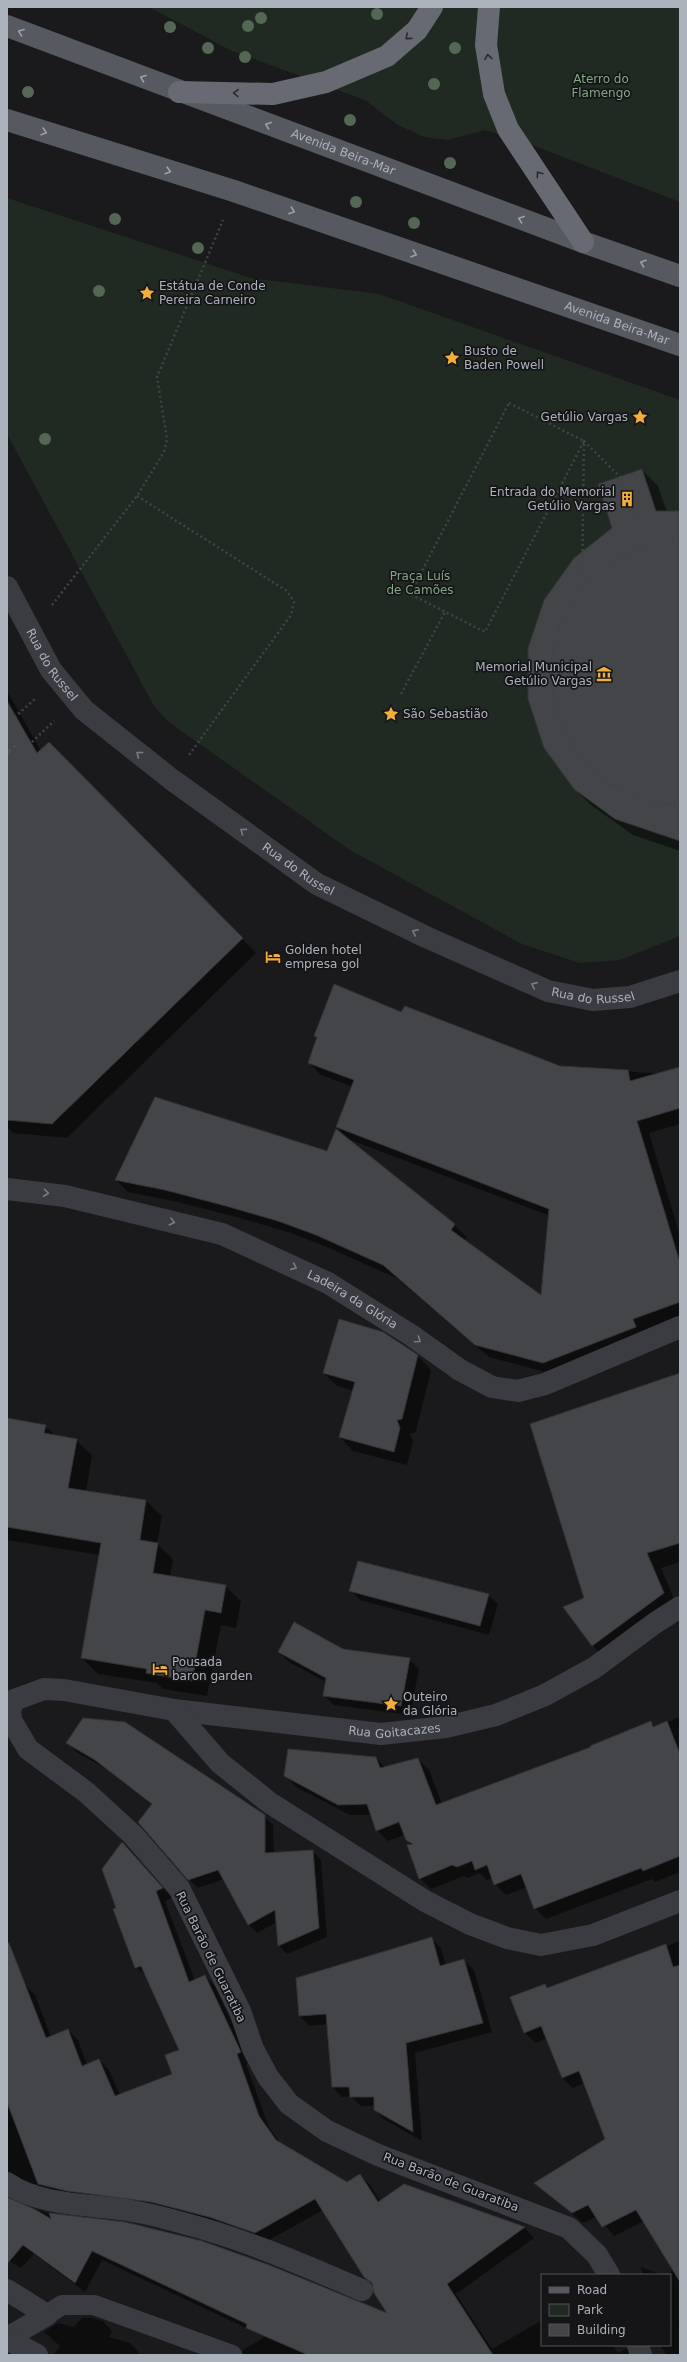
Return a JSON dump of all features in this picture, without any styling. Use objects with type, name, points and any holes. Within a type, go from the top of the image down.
[{"type":"highway","points":[[179,92],[273,94],[326,82],[387,56],[417,30],[432,7]]},
{"type":"highway","points":[[489,7],[486,45],[494,94],[508,129],[583,242]]},
{"type":"main road","name":"Avenida Beira-Mar","points":[[7,26],[179,92],[583,242],[680,276]]},
{"type":"main road","name":"Avenida Beira-Mar","points":[[7,120],[234,191],[680,345]]},
{"type":"street","name":"Rua do Russel","points":[[7,587],[58,681],[74,701],[171,779],[317,884],[426,937],[548,991],[593,1000],[630,997],[680,981]]},
{"type":"street","name":"Ladeira da Glória","points":[[7,1189],[65,1196],[222,1234],[328,1283],[411,1335],[460,1370],[492,1387],[518,1391],[545,1384],[680,1328]]},
{"type":"street","name":"Rua Goitacazes","points":[[174,1710],[382,1734],[446,1727],[496,1715],[545,1695],[594,1668],[655,1622],[680,1607]]},
{"type":"street","name":"Rua Barão de Guaratiba","points":[[174,1710],[64,1690],[44,1689],[14,1700],[10,1710],[11,1720],[28,1750],[86,1792],[133,1835],[179,1888],[240,2011],[252,2049],[268,2077],[289,2104],[327,2131],[378,2155],[569,2228],[597,2254],[608,2274]]},
{"type":"street","points":[[174,1710],[220,1763],[270,1803],[425,1901],[470,1924],[507,1938],[541,1945],[593,1935],[680,1901]]},
{"type":"street","points":[[7,2183],[20,2192],[63,2201],[128,2210],[184,2224],[259,2246],[362,2290]]},
{"type":"street","points":[[7,2290],[47,2315],[7,2339]]},
{"type":"street","points":[[7,2339],[37,2355]]},
{"type":"lane","points":[[47,2315],[62,2305],[94,2306],[232,2355]]},
{"type":"path","points":[[31,632],[137,496],[164,452],[167,439],[157,377],[160,367],[202,273],[234,191]]},
{"type":"path","points":[[584,441],[485,632],[410,594],[509,403],[584,441],[620,477],[635,521]]},
{"type":"path","points":[[582,587],[584,441]]},
{"type":"path","points":[[137,496],[287,591],[294,602],[291,615],[171,779]]},
{"type":"path","points":[[680,542],[655,543],[615,559],[582,587],[560,624],[550,668],[556,712],[576,753],[608,784],[650,802],[680,805]]},
{"type":"path","points":[[401,694],[445,612]]},
{"type":"path","points":[[7,724],[18,714]]},
{"type":"path","points":[[32,742],[40,735]]},
{"type":"green space","name":"Aterro do Flamengo","points":[[149,7],[680,7],[680,202],[532,145],[485,130],[448,140],[424,137],[398,125],[365,100],[232,51]]},
{"type":"green space","name":"Praça Luís de Camões","points":[[7,198],[251,278],[379,294],[680,400],[680,936],[620,960],[580,963],[522,944],[350,850],[170,723],[154,706],[7,434]]},
{"type":"building","name":"Memorial Municipal Getúlio Vargas","points":[[642,469],[656,511],[680,511],[680,841],[615,819],[574,789],[544,748],[528,699],[528,648],[544,600],[574,558],[612,528],[598,484]]},
{"type":"building","points":[[7,701],[37,753],[49,742],[243,938],[52,1124],[7,1120]]},
{"type":"building","points":[[334,984],[401,1012],[405,1006],[560,1066],[628,1070],[630,1081],[680,1067],[680,1108],[637,1121],[680,1263],[680,1302],[633,1319],[636,1327],[543,1363],[475,1345],[383,1265],[316,1235],[278,1221],[226,1206],[165,1190],[115,1180],[155,1097],[327,1151],[336,1129],[455,1224],[451,1230],[541,1295],[549,1209],[336,1127],[354,1080],[308,1063],[317,1037],[314,1036]]},
{"type":"building","points":[[339,1319],[383,1332],[418,1355],[402,1419],[397,1420],[400,1428],[394,1452],[339,1437],[355,1382],[323,1373]]},
{"type":"building","points":[[680,1373],[680,1543],[647,1553],[664,1593],[592,1646],[563,1607],[584,1598],[530,1424]]},
{"type":"building","points":[[7,1418],[46,1425],[44,1433],[77,1439],[68,1488],[146,1500],[140,1540],[158,1543],[153,1573],[226,1585],[221,1613],[205,1610],[192,1681],[146,1673],[147,1669],[81,1658],[101,1543],[7,1527]]},
{"type":"building","points":[[358,1561],[489,1594],[480,1626],[349,1591]]},
{"type":"building","points":[[294,1622],[343,1649],[410,1658],[401,1706],[323,1696],[326,1678],[278,1652]]},
{"type":"building","points":[[83,1718],[125,1722],[265,1815],[265,1853],[313,1850],[319,1928],[278,1946],[275,1910],[248,1925],[218,1870],[188,1880],[138,1822],[152,1804],[95,1760],[66,1743]]},
{"type":"building","points":[[651,1721],[653,1727],[667,1721],[680,1754],[680,1856],[643,1871],[641,1868],[534,1909],[521,1874],[494,1885],[487,1865],[475,1870],[472,1861],[457,1867],[452,1865],[419,1879],[407,1845],[413,1844],[406,1840],[399,1822],[376,1831],[367,1804],[338,1805],[284,1776],[288,1749],[376,1757],[380,1768],[418,1758],[436,1805],[591,1747],[590,1746]]},
{"type":"building","points":[[122,1842],[163,1888],[156,1891],[189,1982],[205,1975],[241,2052],[237,2054],[259,2116],[276,2140],[347,2182],[360,2174],[378,2202],[404,2184],[525,2227],[447,2284],[493,2355],[308,2355],[246,2328],[247,2324],[92,2251],[75,2283],[23,2245],[7,2264],[7,2197],[36,2210],[51,2219],[49,2213],[125,2222],[202,2241],[269,2265],[387,2313],[374,2293],[372,2283],[364,2277],[315,2199],[255,2233],[209,2217],[151,2202],[67,2191],[38,2184],[7,2102],[7,1943],[9,1943],[46,2038],[68,2029],[82,2066],[99,2059],[115,2096],[172,2074],[165,2055],[179,2050],[141,1966],[135,1968],[113,1909],[116,1908],[102,1869]]},
{"type":"building","points":[[432,1937],[440,1966],[464,1959],[483,2023],[406,2043],[413,2132],[374,2110],[374,2097],[350,2097],[349,2087],[332,2087],[326,2014],[299,2016],[296,1978]]},
{"type":"building","points":[[666,1944],[673,1967],[680,1965],[680,2282],[636,2210],[602,2227],[588,2205],[572,2213],[534,2183],[605,2139],[579,2071],[562,2078],[541,2026],[524,2033],[510,1997],[545,1984],[547,1988]]},
{"type":"railway","points":[[7,753],[15,746]]},
{"type":"place","name":"Estátua de Conde Pereira Carneiro","points":[[147,293]]},
{"type":"place","name":"Busto de Baden Powell","points":[[452,358]]},
{"type":"place","name":"Getúlio Vargas","points":[[640,417]]},
{"type":"place","name":"Entrada do Memorial Getúlio Vargas","points":[[627,499]]},
{"type":"place","name":"Memorial Municipal Getúlio Vargas","points":[[604,674]]},
{"type":"place","name":"São Sebastião","points":[[391,714]]},
{"type":"place","name":"Golden hotel empresa gol","points":[[273,957]]},
{"type":"place","name":"Pousada baron garden","points":[[160,1669]]},
{"type":"place","name":"Outeiro da Glória","points":[[391,1704]]}]
